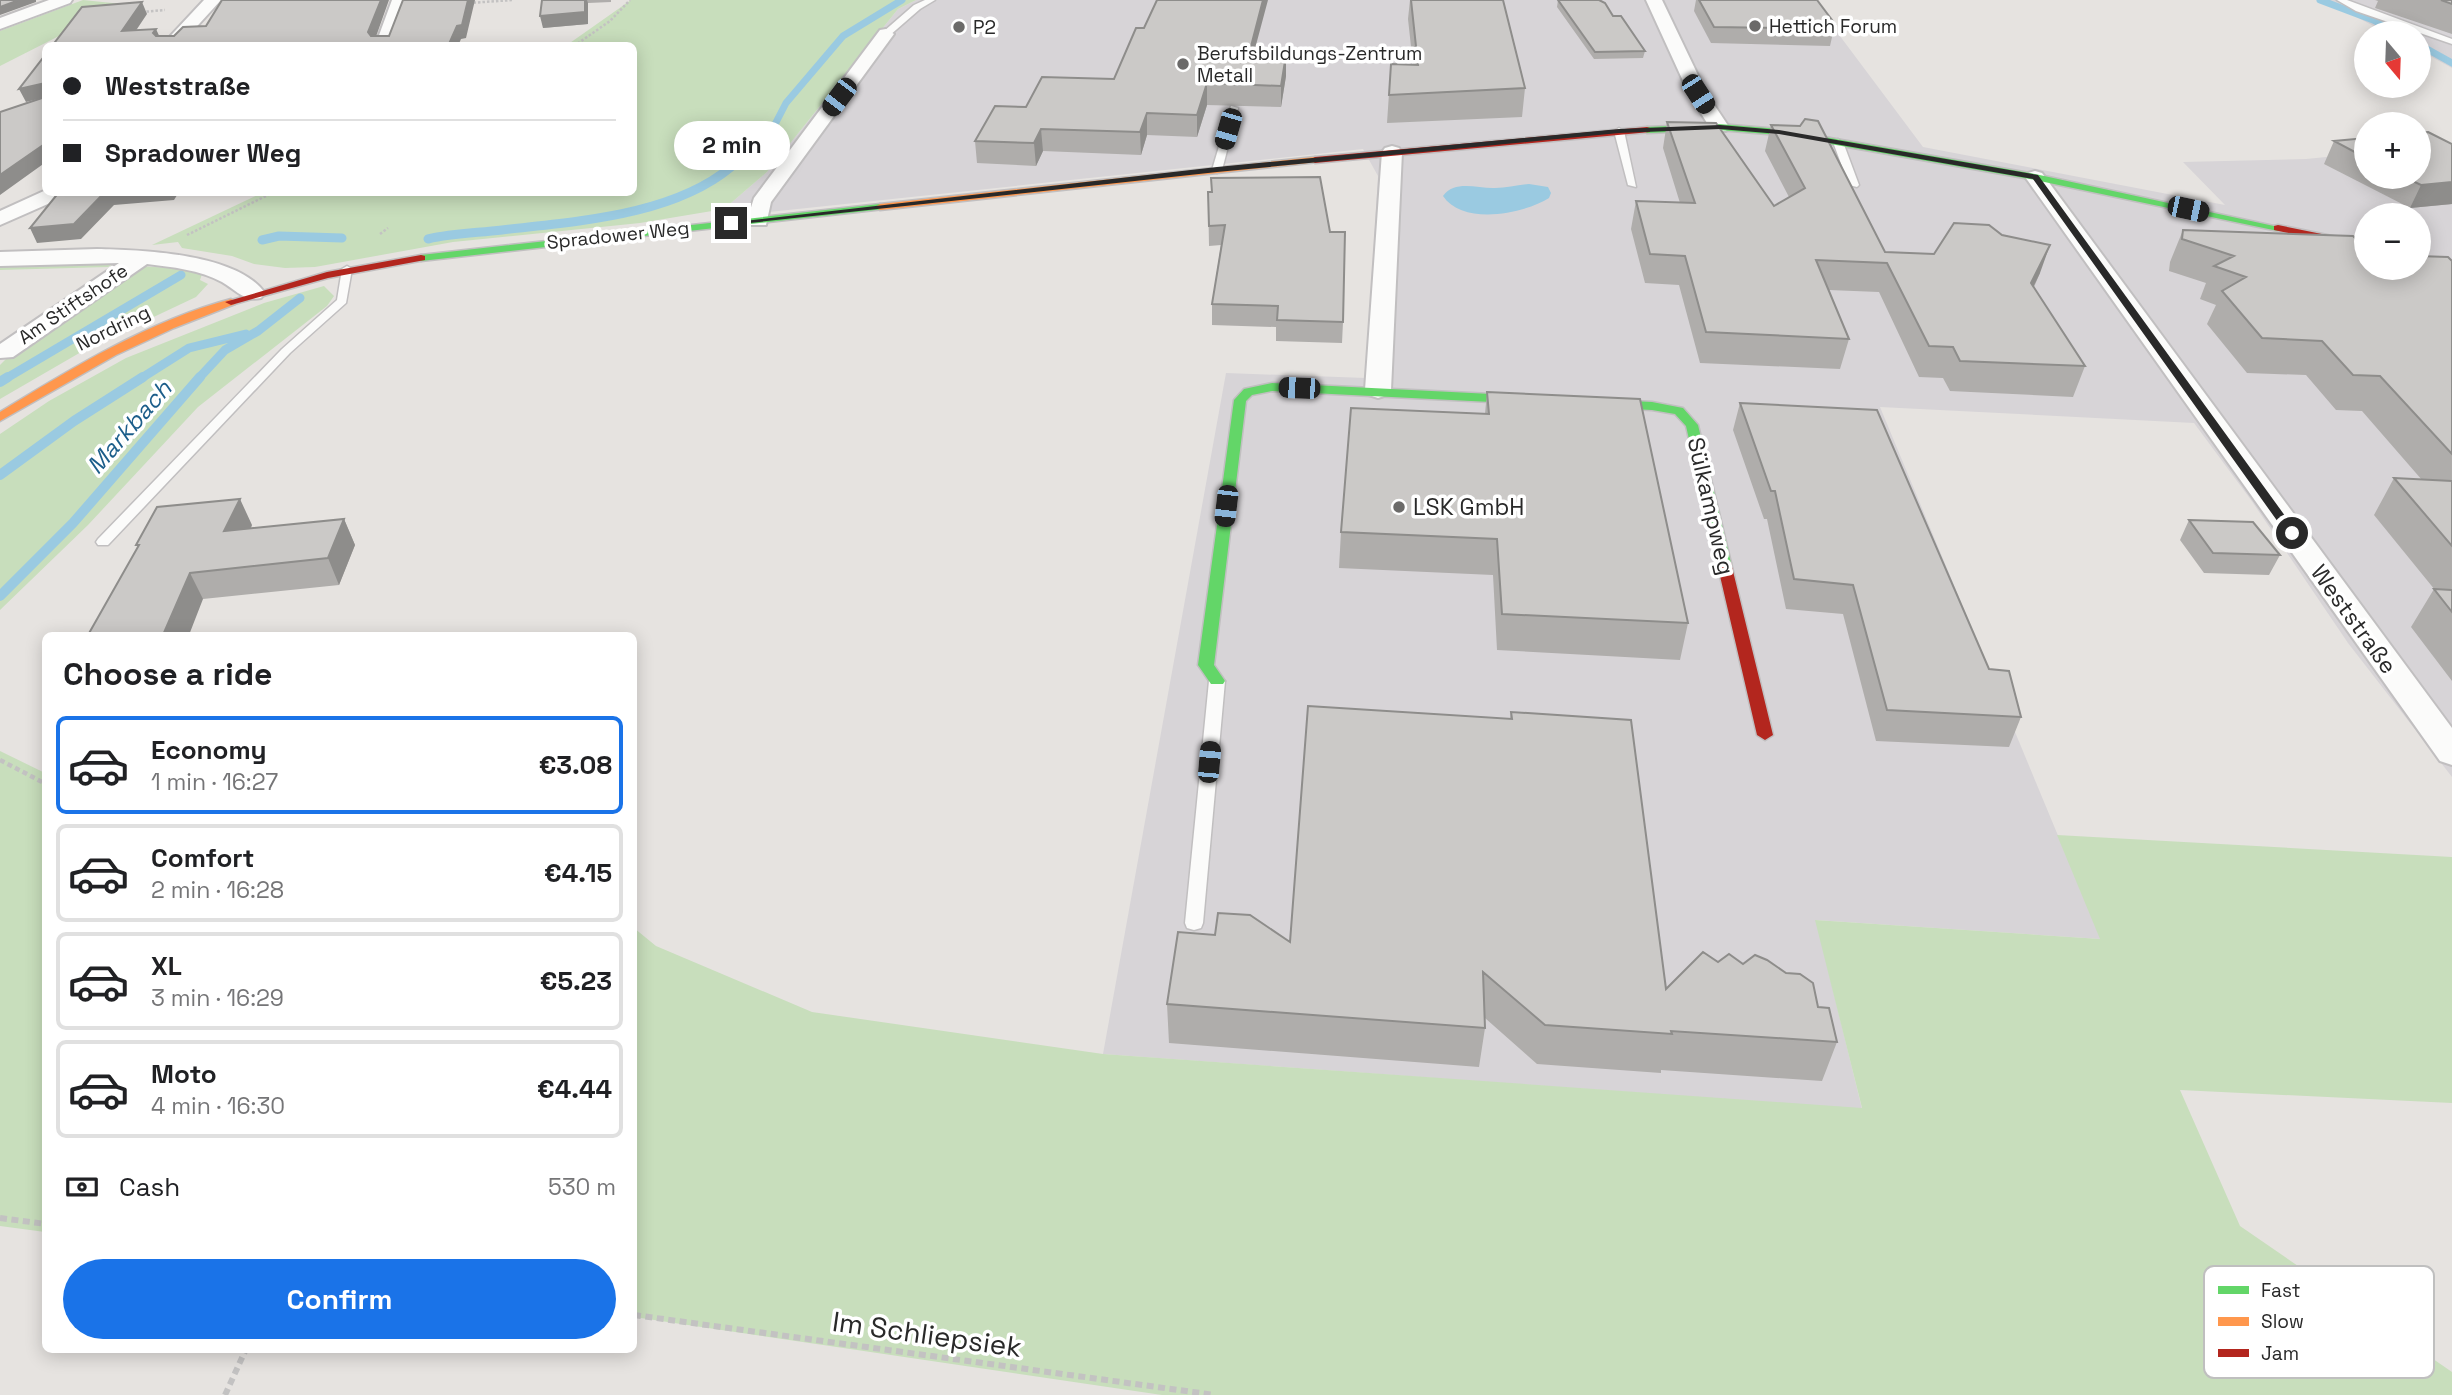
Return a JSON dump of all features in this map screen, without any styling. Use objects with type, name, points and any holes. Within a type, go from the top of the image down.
[{"type":"street","points":[[0,24],[64,0]]},
{"type":"street","points":[[384,42],[400,0]]},
{"type":"street","points":[[1654,0],[1698,94],[1720,127]]},
{"type":"street","points":[[173,42],[210,3]]},
{"type":"street","points":[[758,220],[761,202],[886,34]]},
{"type":"street","name":"Spradower Weg","points":[[253,293],[347,269],[458,253],[1392,152],[1619,131],[1720,127],[1779,132],[2035,177],[2354,243]]},
{"type":"street","points":[[1378,390],[1392,152]]},
{"type":"street","name":"Weststraße","points":[[2035,177],[2452,753]]},
{"type":"street","points":[[0,219],[50,196]]},
{"type":"street","points":[[0,259],[143,257],[199,264],[238,279],[253,293]]},
{"type":"street","name":"Am Stiftshofe","points":[[2,352],[143,257]]},
{"type":"street","name":"Nordring","points":[[0,417],[118,347],[210,307],[253,293]]},
{"type":"street","name":"Sülkampweg","points":[[1217,681],[1206,665],[1240,400],[1248,391],[1272,387],[1378,390],[1651,406],[1679,411],[1692,425],[1765,736]]},
{"type":"lane","points":[[886,34],[917,7],[930,0]]},
{"type":"lane","points":[[2341,0],[2359,9],[2452,41]]},
{"type":"lane","points":[[1217,170],[1234,108]]},
{"type":"lane","points":[[1619,131],[1633,185]]},
{"type":"lane","points":[[1838,142],[1854,185]]},
{"type":"lane","points":[[103,542],[286,351],[342,301],[347,269]]},
{"type":"lane","points":[[1194,923],[1217,681]]},
{"type":"path","points":[[462,3],[513,0]]},
{"type":"path","points":[[580,42],[610,21],[630,0]]},
{"type":"path","points":[[130,13],[210,3]]},
{"type":"path","points":[[143,257],[266,196]]},
{"type":"path","points":[[0,760],[42,782]]},
{"type":"path","points":[[0,1218],[42,1223]]},
{"type":"path","name":"Im Schliepsiek","points":[[637,1315],[1215,1395]]},
{"type":"path","points":[[225,1395],[244,1353]]},
{"type":"shaded area","points":[[916,0],[1813,0],[1923,147],[2225,205],[2183,162],[2306,159],[2354,154],[2354,189],[2431,189],[2431,165],[2452,145],[2452,777],[2348,643],[2251,500],[2194,423],[1880,407],[2101,939],[1816,920],[1862,1109],[1103,1054],[1226,373],[1366,378],[1378,176],[1363,149],[723,217],[724,209],[767,172],[898,9]]},
{"type":"shaded area","points":[[2324,0],[2452,0],[2452,68],[2431,57],[2431,21],[2364,21]]},
{"type":"green space","points":[[83,0],[122,4],[47,42],[42,42],[42,45],[0,66],[0,31]]},
{"type":"green space","points":[[631,0],[916,0],[898,9],[767,172],[724,209],[640,223],[453,242],[315,267],[285,268],[254,264],[232,256],[182,248],[178,242],[152,245],[256,196],[637,196],[637,42],[571,42]]},
{"type":"green space","points":[[115,263],[108,267],[0,270],[0,264]]},
{"type":"green space","points":[[138,266],[172,268],[202,274],[200,280],[208,284],[196,297],[88,348],[0,399],[0,365],[17,348]]},
{"type":"green space","points":[[324,286],[334,296],[327,306],[198,407],[88,525],[0,610],[0,434],[49,401],[126,358],[264,303]]},
{"type":"green space","points":[[0,751],[42,772],[42,1232],[0,1226]]},
{"type":"green space","points":[[2057,835],[2452,857],[2452,1103],[2180,1090],[2240,1226],[2298,1266],[2204,1266],[2204,1378],[2434,1378],[2434,1360],[2452,1372],[2452,1395],[1162,1395],[637,1317],[637,930],[656,946],[812,1012],[1103,1054],[1862,1108],[1815,920],[2100,939]]},
{"type":"water","points":[[1529,184],[1548,187],[1551,193],[1549,198],[1525,209],[1510,212],[1479,214],[1464,211],[1443,196],[1461,186],[1499,188]]},
{"type":"building","points":[[0,0],[19,0],[0,7]]},
{"type":"building","points":[[222,0],[381,0],[368,32],[371,36],[389,36],[403,0],[468,0],[462,25],[457,26],[450,42],[55,42],[82,7],[142,2],[122,31],[156,29],[153,33],[156,36],[174,36],[183,27],[206,26]]},
{"type":"building","points":[[542,0],[585,0],[585,12],[540,16]]},
{"type":"building","points":[[1157,0],[1263,0],[1249,54],[1286,55],[1281,86],[1207,83],[1197,115],[1147,113],[1140,132],[1041,129],[1034,143],[975,141],[995,106],[1026,107],[1042,77],[1114,79],[1136,28],[1144,28]]},
{"type":"building","points":[[1411,0],[1503,0],[1525,88],[1389,95],[1391,64],[1418,65]]},
{"type":"building","points":[[1558,0],[1599,0],[1605,3],[1613,16],[1621,16],[1645,51],[1595,52]]},
{"type":"building","points":[[1699,0],[1817,0],[1835,24],[1831,24],[1834,29],[1714,27]]},
{"type":"building","points":[[42,59],[42,98],[41,84],[19,89]]},
{"type":"building","points":[[42,98],[42,146],[0,175],[0,112]]},
{"type":"building","points":[[1805,119],[1818,121],[1885,252],[1934,254],[1954,223],[1989,225],[2002,235],[2050,245],[2031,283],[2085,366],[1960,361],[1953,347],[1929,346],[1887,263],[1816,260],[1849,339],[1706,332],[1685,256],[1650,254],[1636,201],[1695,203],[1667,122],[1716,123],[1774,206],[1805,188],[1771,125],[1800,126]]},
{"type":"building","points":[[2431,134],[2452,144],[2452,182],[2431,184]]},
{"type":"building","points":[[2354,139],[2354,152],[2334,141]]},
{"type":"building","points":[[1320,177],[1330,232],[1345,232],[1343,322],[1277,320],[1278,306],[1212,304],[1225,225],[1209,226],[1208,192],[1212,192],[1211,178]]},
{"type":"building","points":[[56,196],[101,196],[74,224],[30,228]]},
{"type":"building","points":[[2183,230],[2353,236],[2354,280],[2431,280],[2431,256],[2448,257],[2452,261],[2452,454],[2380,376],[2353,375],[2322,341],[2262,338],[2222,291],[2246,277],[2214,266],[2234,256],[2182,239]]},
{"type":"building","points":[[1487,392],[1640,399],[1688,623],[1502,614],[1497,539],[1341,532],[1351,408],[1489,414]]},
{"type":"building","points":[[1740,403],[1877,410],[1989,669],[2009,671],[2021,717],[1887,710],[1853,585],[1794,579],[1775,491],[1771,491]]},
{"type":"building","points":[[2394,478],[2452,481],[2452,546]]},
{"type":"building","points":[[240,499],[224,531],[344,519],[328,558],[190,573],[164,632],[90,632],[139,545],[136,545],[157,507]]},
{"type":"building","points":[[2189,520],[2253,522],[2280,555],[2213,553]]},
{"type":"building","points":[[2434,589],[2452,590],[2452,612]]},
{"type":"building","points":[[1308,706],[1512,719],[1511,712],[1631,720],[1666,989],[1703,952],[1718,962],[1729,954],[1743,964],[1755,955],[1786,973],[1800,974],[1813,983],[1818,1007],[1829,1008],[1837,1042],[1545,1025],[1483,972],[1485,1028],[1167,1004],[1178,932],[1215,935],[1218,913],[1250,915],[1290,942]]},
{"type":"waterway","name":"Markbach","points":[[729,168],[770,134],[786,103],[843,36],[902,0]]},
{"type":"waterway","points":[[2320,0],[2375,21]]},
{"type":"waterway","points":[[2431,51],[2452,63]]},
{"type":"waterway","name":"Markbach","points":[[428,239],[622,214],[681,196],[731,167]]},
{"type":"waterway","points":[[262,240],[279,236],[342,238]]},
{"type":"waterway","points":[[5,379],[181,275]]},
{"type":"waterway","name":"Markbach","points":[[198,379],[225,350],[258,331],[300,298]]},
{"type":"waterway","points":[[140,379],[189,348],[246,334]]},
{"type":"waterway","points":[[0,382],[8,377]]},
{"type":"waterway","points":[[0,475],[74,421],[143,377]]},
{"type":"waterway","name":"Markbach","points":[[0,596],[73,523],[200,377]]},
{"type":"traffic: fast","points":[[1647,130],[1719,127],[1779,132],[2035,177],[2278,228]]},
{"type":"traffic: fast","points":[[421,258],[880,207]]},
{"type":"traffic: fast","points":[[1217,681],[1206,665],[1240,400],[1248,392],[1272,387],[1652,406],[1679,411],[1692,425],[1724,563]]},
{"type":"traffic: slow","points":[[880,207],[1315,160]]},
{"type":"traffic: slow","points":[[0,417],[112,353],[170,325],[231,302]]},
{"type":"traffic: jam","points":[[1315,160],[1647,130]]},
{"type":"traffic: jam","points":[[2278,228],[2354,244]]},
{"type":"traffic: jam","points":[[231,302],[327,275],[421,258]]},
{"type":"traffic: jam","points":[[1724,563],[1765,735]]},
{"type":"place","name":"Hettich Forum","points":[[1755,26]]},
{"type":"place","name":"P2","points":[[959,27]]},
{"type":"place","name":"Berufsbildungs-Zentrum Metall","points":[[1183,64]]},
{"type":"place","name":"LSK GmbH","points":[[1399,507]]},
{"type":"route","points":[[731,223],[1392,152],[1619,131],[1720,127],[1779,132],[2035,177],[2292,533]]}]
